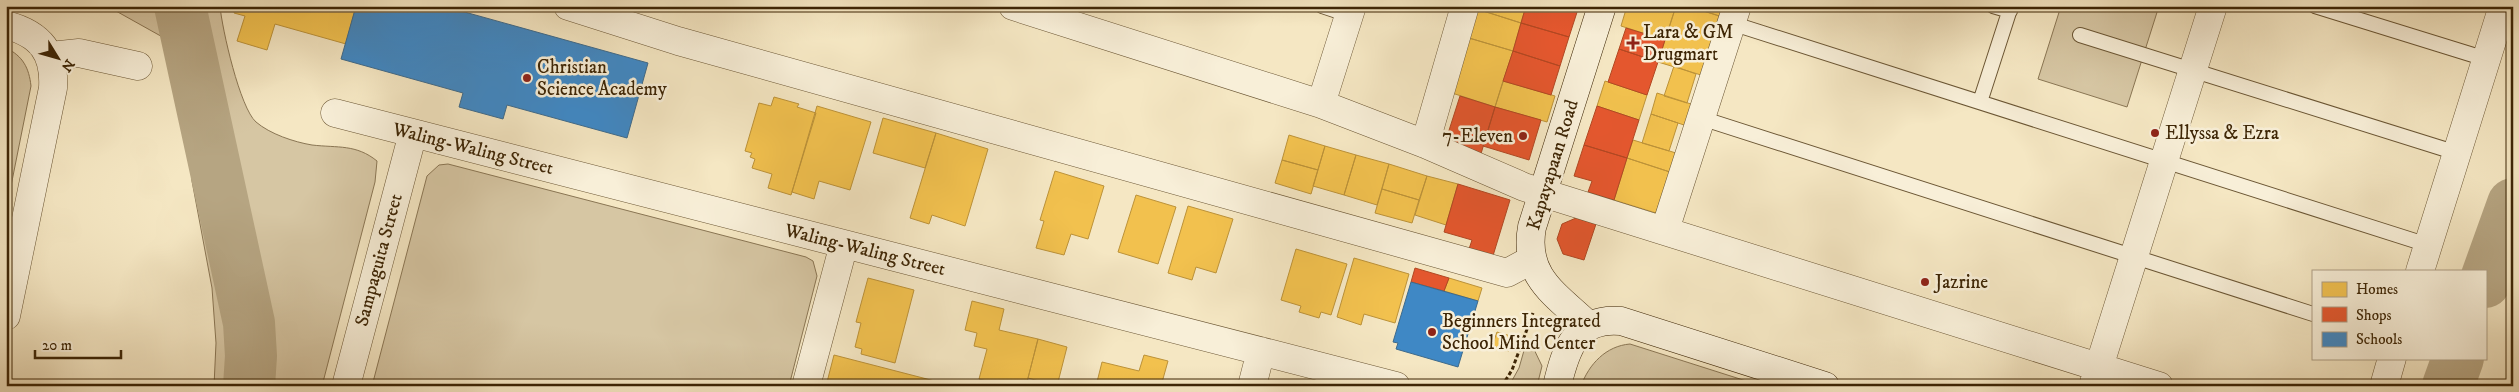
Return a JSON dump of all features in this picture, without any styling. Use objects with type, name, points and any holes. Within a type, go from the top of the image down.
[{"type":"street","points":[[568,6],[688,44],[1507,273],[1531,260]]},
{"type":"street","points":[[1013,6],[1321,104],[1425,144],[1524,187],[1665,230],[2096,376],[2159,386]]},
{"type":"street","points":[[1425,144],[1465,6]]},
{"type":"street","name":"Kapayapaan Road","points":[[1588,325],[1540,278],[1531,260],[1530,237],[1602,6]]},
{"type":"street","points":[[2096,376],[2213,6]]},
{"type":"street","points":[[2420,270],[2503,6]]},
{"type":"street","points":[[1321,104],[1350,10]]},
{"type":"street","points":[[1665,230],[1734,15]]},
{"type":"street","points":[[6,25],[42,44],[50,56],[54,71],[53,88],[6,316]]},
{"type":"street","points":[[50,56],[79,52],[138,66]]},
{"type":"street","name":"Waling-Waling Street","points":[[335,113],[1396,386]]},
{"type":"street","name":"Sampaguita Street","points":[[346,386],[413,133]]},
{"type":"street","points":[[806,386],[844,244]]},
{"type":"street","points":[[1557,386],[1566,353],[1581,332],[1588,325],[1609,320],[1621,321],[1824,386]]},
{"type":"street","points":[[1252,386],[1261,351]]},
{"type":"street","points":[[2384,386],[2391,360]]},
{"type":"lane","points":[[1322,6],[1350,10]]},
{"type":"lane","points":[[1980,102],[2011,9],[1993,6]]},
{"type":"lane","points":[[2315,6],[2486,59]]},
{"type":"lane","points":[[1734,15],[1980,102],[2428,245]]},
{"type":"lane","points":[[2080,35],[2457,153]]},
{"type":"lane","points":[[1701,118],[2312,314]]},
{"type":"path","points":[[1502,386],[1512,370],[1524,339]]},
{"type":"shaded area","points":[[107,6],[220,6],[224,32],[238,85],[250,114],[256,122],[275,134],[290,140],[312,145],[354,149],[377,161],[375,182],[322,386],[214,386],[216,343],[212,288],[192,181],[181,68],[175,44]]},
{"type":"shaded area","points":[[2061,6],[2159,6],[2127,107],[2038,79]]},
{"type":"shaded area","points":[[6,48],[17,55],[24,63],[29,74],[31,86],[6,211]]},
{"type":"shaded area","points":[[448,164],[806,257],[813,261],[817,276],[789,386],[372,386],[427,176],[439,165]]},
{"type":"shaded area","points":[[1527,340],[1530,341],[1542,366],[1537,386],[1509,386],[1519,368]]},
{"type":"shaded area","points":[[1630,344],[1762,386],[1581,386],[1589,370],[1606,352],[1621,345]]},
{"type":"building: Homes","points":[[236,6],[356,6],[346,44],[275,24],[267,50],[237,41],[245,16],[234,13]]},
{"type":"building: Homes","points":[[1478,6],[1526,6],[1521,23],[1477,9]]},
{"type":"building: Homes","points":[[1627,6],[1667,6],[1675,9],[1665,40],[1621,26]]},
{"type":"building: Homes","points":[[1676,6],[1688,6],[1719,16],[1701,75],[1658,62]]},
{"type":"building: Homes","points":[[1688,6],[1727,6],[1723,17]]},
{"type":"building: Homes","points":[[1477,9],[1521,23],[1513,51],[1469,38]]},
{"type":"building: Homes","points":[[1469,38],[1513,51],[1495,107],[1452,93]]},
{"type":"building: Homes","points":[[1674,66],[1696,74],[1687,103],[1664,96]]},
{"type":"building: Homes","points":[[1503,81],[1555,96],[1547,122],[1495,107]]},
{"type":"building: Homes","points":[[1605,81],[1647,95],[1639,120],[1597,106]]},
{"type":"building: Homes","points":[[1657,93],[1694,105],[1687,126],[1651,114]]},
{"type":"building: Homes","points":[[774,97],[799,104],[797,107],[816,113],[791,195],[768,188],[772,174],[752,168],[755,159],[750,157],[752,153],[745,151],[759,103],[771,106]]},
{"type":"building: Homes","points":[[817,106],[871,122],[850,190],[819,181],[814,199],[792,192]]},
{"type":"building: Homes","points":[[1651,114],[1678,123],[1669,151],[1642,143]]},
{"type":"building: Homes","points":[[883,118],[936,133],[925,168],[873,153]]},
{"type":"building: Homes","points":[[936,133],[988,149],[965,226],[932,215],[929,224],[910,218]]},
{"type":"building: Homes","points":[[1289,135],[1325,146],[1318,170],[1282,160]]},
{"type":"building: Homes","points":[[1633,140],[1676,153],[1670,172],[1627,158]]},
{"type":"building: Homes","points":[[1325,146],[1356,155],[1344,195],[1313,186]]},
{"type":"building: Homes","points":[[1356,155],[1389,164],[1377,205],[1344,195]]},
{"type":"building: Homes","points":[[1627,158],[1670,172],[1656,213],[1614,200]]},
{"type":"building: Homes","points":[[1282,160],[1318,170],[1311,194],[1275,183]]},
{"type":"building: Homes","points":[[1389,164],[1427,176],[1419,200],[1382,189]]},
{"type":"building: Homes","points":[[1055,171],[1104,186],[1088,239],[1071,234],[1064,255],[1036,248],[1044,221],[1040,220]]},
{"type":"building: Homes","points":[[1427,176],[1458,184],[1446,225],[1415,215]]},
{"type":"building: Homes","points":[[1382,189],[1419,200],[1412,223],[1375,213]]},
{"type":"building: Homes","points":[[1136,195],[1176,207],[1158,264],[1118,252]]},
{"type":"building: Homes","points":[[1188,206],[1233,219],[1216,273],[1196,267],[1192,280],[1168,273]]},
{"type":"building: Homes","points":[[1296,249],[1347,264],[1331,315],[1321,312],[1319,318],[1299,312],[1301,306],[1281,300]]},
{"type":"building: Homes","points":[[1354,258],[1409,274],[1395,323],[1364,314],[1361,325],[1337,317]]},
{"type":"building: Homes","points":[[868,278],[914,290],[895,363],[861,354],[862,349],[855,347],[861,323],[856,322]]},
{"type":"building: Homes","points":[[1449,278],[1482,288],[1478,301],[1444,291]]},
{"type":"building: Homes","points":[[972,301],[1004,309],[999,330],[1038,339],[1026,386],[1006,386],[979,379],[987,349],[974,346],[977,333],[965,330]]},
{"type":"building: Homes","points":[[1497,332],[1514,337],[1509,351],[1492,346]]},
{"type":"building: Homes","points":[[1038,339],[1067,347],[1057,386],[1028,378]]},
{"type":"building: Homes","points":[[834,355],[954,386],[826,386]]},
{"type":"building: Homes","points":[[1144,355],[1168,361],[1161,386],[1096,386],[1102,362],[1139,371]]},
{"type":"building: Shops","points":[[1526,6],[1579,6],[1569,37],[1521,23]]},
{"type":"building: Shops","points":[[1521,23],[1569,37],[1560,66],[1513,51]]},
{"type":"building: Shops","points":[[1626,28],[1665,40],[1658,62],[1619,49]]},
{"type":"building: Shops","points":[[1619,49],[1658,62],[1647,95],[1608,82]]},
{"type":"building: Shops","points":[[1513,51],[1560,66],[1551,95],[1503,81]]},
{"type":"building: Shops","points":[[1460,96],[1495,107],[1480,157],[1444,146]]},
{"type":"building: Shops","points":[[1597,106],[1639,120],[1627,158],[1584,145]]},
{"type":"building: Shops","points":[[1495,107],[1541,120],[1529,160],[1483,146]]},
{"type":"building: Shops","points":[[1584,145],[1627,158],[1614,200],[1588,192],[1592,181],[1574,176]]},
{"type":"building: Shops","points":[[1458,184],[1510,200],[1492,259],[1468,252],[1472,240],[1444,232]]},
{"type":"building: Shops","points":[[1576,218],[1596,224],[1584,260],[1563,254],[1557,239],[1562,224]]},
{"type":"building: Shops","points":[[1415,268],[1449,278],[1444,291],[1411,282]]},
{"type":"building: Schools","name":"Christian Science Academy","points":[[356,6],[443,6],[648,63],[627,138],[507,105],[503,119],[459,107],[463,93],[341,59]]},
{"type":"building: Schools","name":"Beginners Integrated School Mind Center","points":[[1411,282],[1478,301],[1458,367],[1396,349],[1398,343],[1393,342]]},
{"type":"waterway","points":[[180,6],[249,323],[251,356],[249,386]]},
{"type":"waterway","points":[[2486,279],[2513,204]]},
{"type":"waterway","points":[[2448,386],[2457,360]]},
{"type":"place","name":"Lara & GM Drugmart","points":[[1633,43]]},
{"type":"place","name":"Christian Science Academy","points":[[527,78]]},
{"type":"place","name":"Ellyssa & Ezra","points":[[2155,133]]},
{"type":"place","name":"7-Eleven","points":[[1523,136]]},
{"type":"place","name":"Jazrine","points":[[1925,282]]},
{"type":"place","name":"Beginners Integrated School Mind Center","points":[[1432,332]]}]
